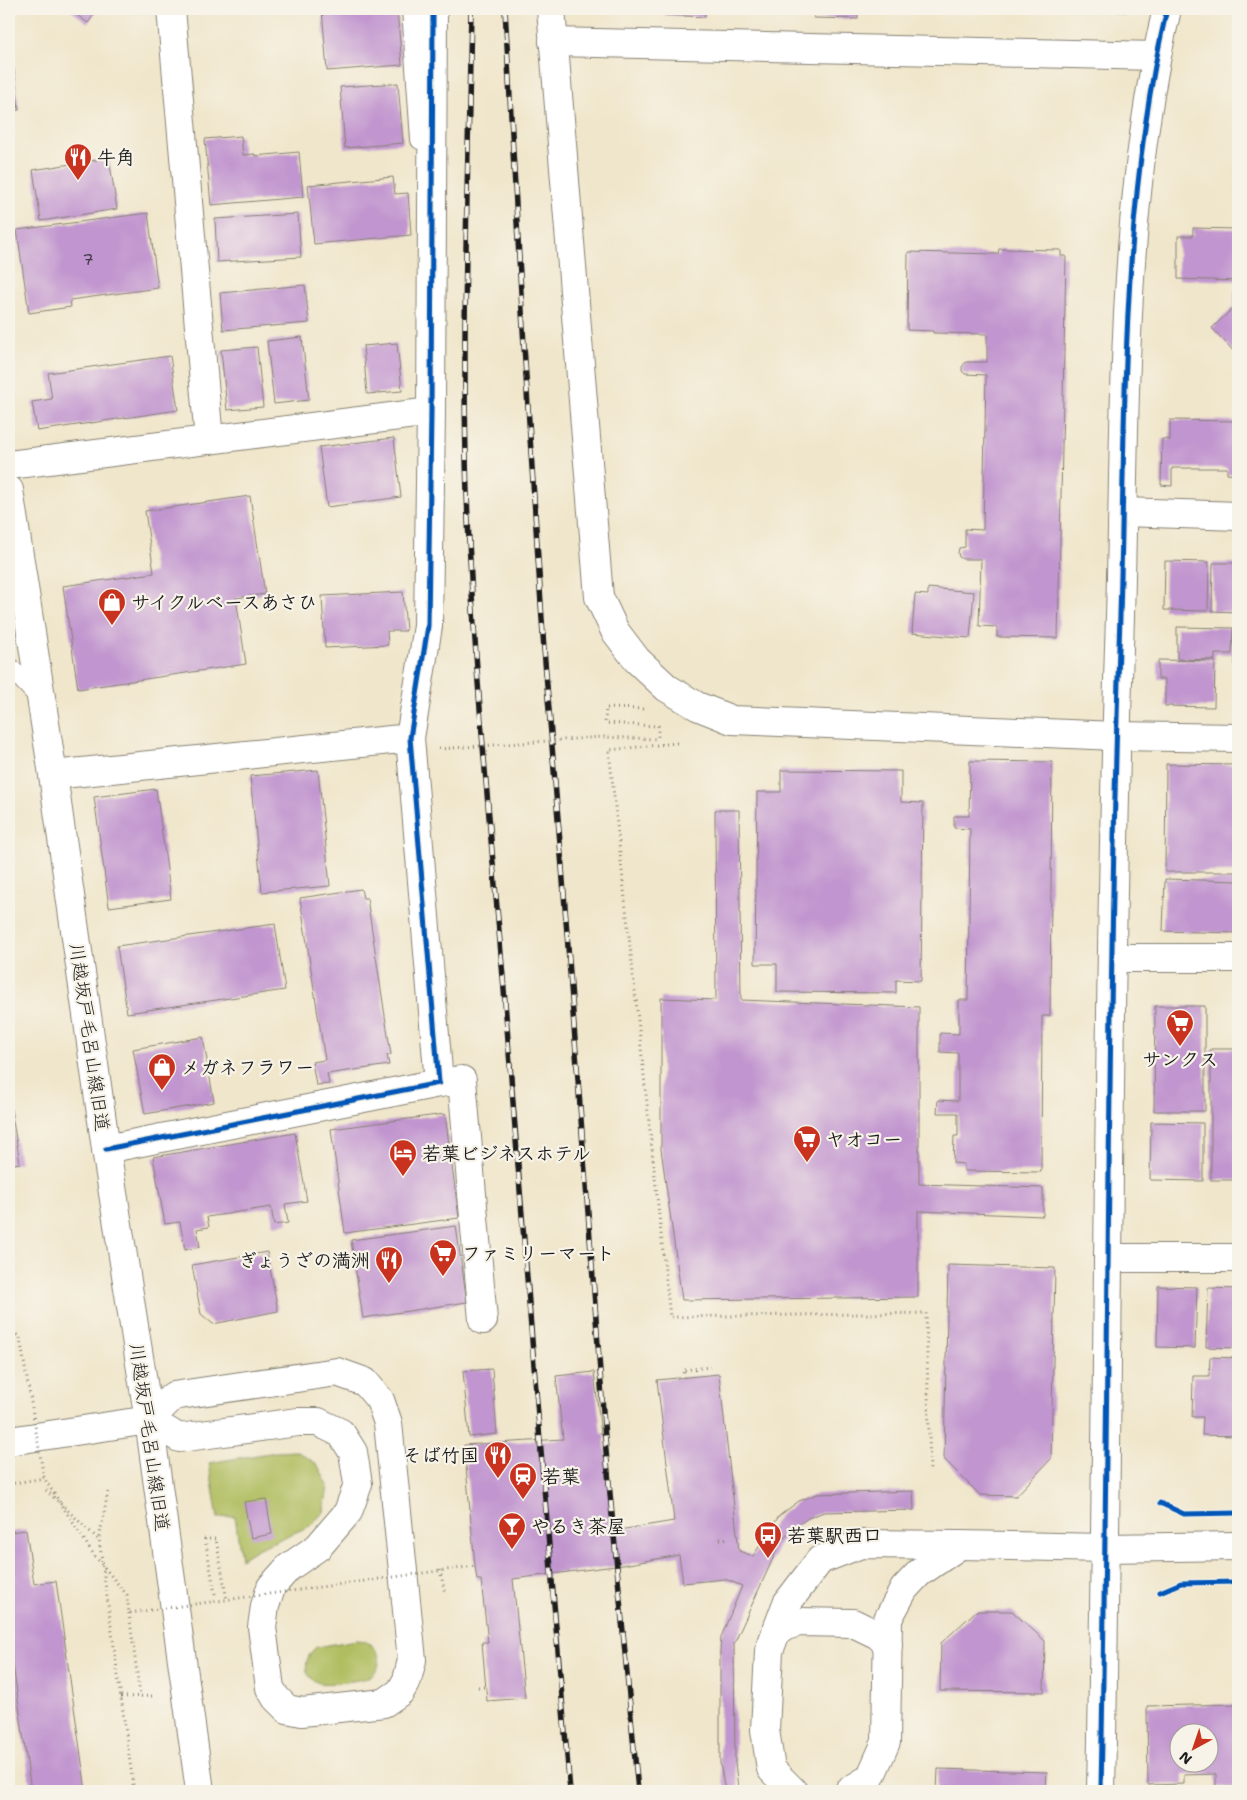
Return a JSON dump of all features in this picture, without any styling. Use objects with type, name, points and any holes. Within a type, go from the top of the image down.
[{"type":"street","points":[[171,9],[209,440]]},
{"type":"street","points":[[433,9],[428,626],[410,738],[439,1083]]},
{"type":"street","points":[[550,9],[599,596],[615,632],[636,660],[667,688],[697,706],[732,720],[1116,736],[1238,738]]},
{"type":"street","points":[[1101,1791],[1112,958],[1126,342],[1138,176],[1156,56],[1167,9]]},
{"type":"street","points":[[553,42],[1156,56]]},
{"type":"street","points":[[9,465],[431,412]]},
{"type":"street","name":"川越坂戸毛呂山線旧道","points":[[9,490],[53,775],[106,1149],[149,1420],[200,1791]]},
{"type":"street","points":[[1123,512],[1238,516]]},
{"type":"street","points":[[53,775],[410,738]]},
{"type":"street","points":[[1112,958],[1238,958]]},
{"type":"street","points":[[106,1149],[462,1080],[483,1320]]},
{"type":"street","points":[[1108,1258],[1238,1258]]},
{"type":"street","points":[[9,1441],[149,1420],[173,1396],[337,1372],[365,1382],[380,1400],[388,1423],[412,1660],[408,1680],[400,1692],[384,1703],[302,1712],[287,1709],[276,1698],[270,1688],[262,1627],[265,1606],[271,1587],[289,1567],[318,1547],[348,1512],[358,1484],[353,1452],[341,1433],[318,1422],[298,1422],[179,1438],[149,1420]]},
{"type":"street","points":[[793,1791],[771,1769],[764,1730],[769,1651],[788,1603],[820,1560],[861,1544],[1104,1548],[1238,1546]]},
{"type":"street","points":[[849,1791],[870,1778],[886,1742],[888,1619],[904,1589],[919,1573],[960,1545]]},
{"type":"street","points":[[776,1632],[786,1626],[799,1622],[854,1623],[878,1636],[888,1645]]},
{"type":"lane","points":[[411,9],[432,308]]},
{"type":"lane","points":[[9,666],[41,701]]},
{"type":"path","points":[[439,749],[602,737],[658,739],[658,726],[605,723],[606,708],[646,709]]},
{"type":"path","points":[[676,743],[609,750],[670,1317],[926,1313],[930,1472]]},
{"type":"path","points":[[9,1328],[20,1338],[44,1478],[94,1555],[127,1595],[140,1696]]},
{"type":"path","points":[[684,1378],[683,1370],[710,1367]]},
{"type":"path","points":[[9,1484],[44,1478]]},
{"type":"path","points":[[46,1490],[99,1539]]},
{"type":"path","points":[[108,1492],[99,1539],[134,1791]]},
{"type":"path","points":[[720,1539],[730,1538]]},
{"type":"path","points":[[215,1594],[205,1539],[216,1539],[226,1600]]},
{"type":"path","points":[[128,1613],[475,1566]]},
{"type":"path","points":[[440,1570],[445,1593]]},
{"type":"path","points":[[478,1687],[486,1687]]},
{"type":"path","points":[[121,1697],[152,1696]]},
{"type":"green space","points":[[297,1451],[317,1464],[328,1485],[324,1512],[310,1526],[257,1549],[241,1559],[235,1516],[218,1518],[209,1463],[276,1452]]},
{"type":"green space","points":[[357,1640],[371,1645],[378,1655],[378,1667],[368,1677],[351,1681],[319,1683],[309,1676],[306,1666],[307,1660],[317,1647]]},
{"type":"building","points":[[69,9],[98,9],[88,23]]},
{"type":"building","points":[[322,9],[397,9],[402,65],[327,71]]},
{"type":"building","points":[[665,9],[705,9],[705,17],[665,15]]},
{"type":"building","points":[[814,9],[858,9],[858,19],[814,18]]},
{"type":"building","points":[[1126,9],[1126,12],[1080,10]]},
{"type":"building","points":[[9,48],[11,48],[19,110],[9,111]]},
{"type":"building","points":[[398,83],[403,143],[345,148],[340,87]]},
{"type":"building","points":[[241,136],[243,155],[255,154],[255,156],[299,152],[303,197],[211,205],[205,139]]},
{"type":"building","points":[[109,158],[117,209],[41,221],[33,170]]},
{"type":"building","points":[[393,177],[395,194],[408,193],[411,235],[314,244],[308,185]]},
{"type":"building","points":[[148,213],[158,288],[70,300],[71,307],[29,313],[17,230]]},
{"type":"building","points":[[298,214],[301,257],[217,262],[215,219]]},
{"type":"building","points":[[1193,228],[1238,229],[1238,281],[1178,279],[1178,236],[1193,236]]},
{"type":"building","points":[[999,249],[1061,250],[1061,256],[1066,256],[1058,638],[997,637],[997,627],[979,626],[981,559],[963,559],[959,557],[958,553],[959,548],[965,547],[965,529],[983,530],[986,375],[965,374],[962,371],[962,367],[966,362],[987,362],[987,334],[933,333],[933,331],[907,330],[908,252],[998,254]]},
{"type":"building","points":[[305,285],[309,323],[223,330],[220,293]]},
{"type":"building","points":[[1234,291],[1238,291],[1238,356],[1212,328],[1234,307]]},
{"type":"building","points":[[302,337],[309,400],[274,404],[267,341]]},
{"type":"building","points":[[397,343],[402,391],[367,394],[363,346]]},
{"type":"building","points":[[257,347],[263,407],[227,410],[221,350]]},
{"type":"building","points":[[170,356],[178,410],[37,431],[32,402],[52,399],[48,373]]},
{"type":"building","points":[[1170,420],[1238,421],[1238,475],[1227,474],[1227,468],[1172,468],[1172,486],[1161,485],[1162,439],[1170,440]]},
{"type":"building","points":[[394,438],[401,497],[327,507],[319,447]]},
{"type":"building","points":[[250,496],[265,594],[236,598],[246,664],[78,689],[63,586],[154,573],[145,511]]},
{"type":"building","points":[[1165,561],[1209,562],[1208,611],[1164,610]]},
{"type":"building","points":[[1213,563],[1238,563],[1238,612],[1212,611]]},
{"type":"building","points":[[928,588],[974,592],[970,638],[912,633],[915,594],[928,595]]},
{"type":"building","points":[[403,592],[406,631],[387,631],[388,645],[325,648],[322,596]]},
{"type":"building","points":[[1177,627],[1233,628],[1232,654],[1215,654],[1215,660],[1177,659]]},
{"type":"building","points":[[1235,642],[1238,642],[1238,693],[1235,693]]},
{"type":"building","points":[[1158,660],[1215,661],[1214,707],[1165,706],[1165,679],[1158,679]]},
{"type":"building","points":[[970,761],[1052,762],[1050,1016],[1042,1016],[1041,1172],[964,1171],[964,1164],[953,1163],[954,1136],[958,1136],[958,1113],[937,1113],[938,1100],[958,1101],[958,1053],[940,1052],[940,1033],[959,1034],[959,1000],[968,1000],[970,829],[954,828],[954,816],[969,816]]},
{"type":"building","points":[[1166,764],[1238,765],[1238,872],[1165,872]]},
{"type":"building","points":[[318,770],[330,886],[262,892],[250,776]]},
{"type":"building","points":[[781,770],[901,771],[901,802],[923,803],[921,981],[896,980],[896,993],[777,992],[777,964],[755,964],[757,792],[781,792]]},
{"type":"building","points":[[156,789],[171,899],[109,907],[94,797]]},
{"type":"building","points":[[715,810],[739,810],[741,1000],[919,1007],[919,1184],[1043,1188],[1043,1216],[918,1211],[918,1297],[682,1300],[661,1149],[661,998],[716,1000]]},
{"type":"building","points":[[1165,879],[1238,881],[1238,933],[1163,931]]},
{"type":"building","points":[[361,889],[363,898],[367,898],[391,1055],[387,1055],[389,1065],[327,1074],[329,1084],[316,1085],[312,1062],[325,1060],[300,898]]},
{"type":"building","points":[[275,924],[285,990],[127,1013],[117,946]]},
{"type":"building","points":[[1155,1006],[1205,1006],[1205,1111],[1154,1111]]},
{"type":"building","points":[[203,1037],[214,1102],[145,1114],[133,1049]]},
{"type":"building","points":[[1211,1049],[1238,1049],[1238,1180],[1211,1180]]},
{"type":"building","points":[[9,1097],[20,1163],[9,1165]]},
{"type":"building","points":[[445,1114],[459,1218],[345,1233],[331,1129]]},
{"type":"building","points":[[1151,1122],[1203,1123],[1203,1181],[1150,1180]]},
{"type":"building","points":[[295,1133],[307,1201],[285,1204],[288,1223],[274,1225],[271,1207],[207,1217],[209,1227],[197,1229],[200,1247],[185,1250],[180,1222],[165,1224],[153,1157]]},
{"type":"building","points":[[456,1226],[467,1302],[363,1318],[351,1240]]},
{"type":"building","points":[[267,1252],[278,1311],[213,1324],[201,1314],[192,1265]]},
{"type":"building","points":[[948,1265],[1055,1268],[1051,1459],[1016,1496],[980,1495],[944,1459]]},
{"type":"building","points":[[1158,1286],[1197,1287],[1195,1348],[1157,1347]]},
{"type":"building","points":[[1208,1288],[1238,1289],[1238,1348],[1206,1347]]},
{"type":"building","points":[[1210,1357],[1238,1358],[1238,1436],[1202,1435],[1203,1417],[1192,1417],[1193,1376],[1209,1376]]},
{"type":"building","points":[[492,1369],[497,1434],[469,1437],[463,1371]]},
{"type":"building","points":[[594,1372],[601,1434],[604,1433],[613,1531],[674,1521],[657,1380],[719,1374],[739,1551],[753,1556],[779,1516],[799,1501],[817,1494],[913,1491],[914,1510],[824,1512],[808,1518],[792,1529],[780,1543],[734,1644],[735,1763],[738,1788],[741,1791],[725,1791],[720,1763],[720,1651],[721,1637],[742,1586],[725,1579],[683,1583],[679,1555],[623,1565],[513,1579],[525,1698],[487,1701],[482,1642],[488,1642],[481,1580],[477,1580],[475,1566],[464,1445],[563,1439],[556,1376]]},
{"type":"building","points":[[266,1499],[272,1534],[251,1538],[244,1502]]},
{"type":"building","points":[[26,1530],[34,1584],[56,1581],[86,1791],[31,1791],[9,1636],[9,1532]]},
{"type":"building","points":[[976,1611],[1012,1611],[1045,1641],[1044,1692],[940,1691],[941,1643]]},
{"type":"building","points":[[1238,1704],[1238,1787],[1216,1787],[1216,1774],[1184,1775],[1184,1784],[1148,1785],[1147,1706]]},
{"type":"building","points":[[938,1769],[1047,1772],[1046,1791],[937,1791]]},
{"type":"railway","points":[[471,9],[465,328],[466,456],[471,577],[483,749],[570,1791]]},
{"type":"railway","points":[[505,9],[524,346],[544,649],[606,1451],[638,1791]]},
{"type":"cycle path","points":[[106,1149],[439,1083],[410,738],[428,626],[433,9]]},
{"type":"cycle path","points":[[1101,1791],[1110,1057],[1125,387],[1133,235],[1141,159],[1152,84],[1167,9]]},
{"type":"cycle path","points":[[1160,1503],[1184,1514],[1238,1513]]},
{"type":"cycle path","points":[[1160,1592],[1181,1583],[1238,1582]]},
{"type":"place","name":"牛角","points":[[78,181]]},
{"type":"place","name":"サイクルベースあさひ","points":[[112,626]]},
{"type":"place","name":"サンクス","points":[[1180,1047]]},
{"type":"place","name":"メガネフラワー","points":[[162,1091]]},
{"type":"place","name":"ヤオコー","points":[[807,1163]]},
{"type":"place","name":"若葉ビジネスホテル","points":[[403,1177]]},
{"type":"place","name":"ファミリーマート","points":[[443,1277]]},
{"type":"place","name":"ぎょうざの満洲","points":[[389,1284]]},
{"type":"place","name":"そば竹国","points":[[498,1479]]},
{"type":"place","name":"若葉","points":[[523,1500]]},
{"type":"place","name":"やるき茶屋","points":[[512,1550]]},
{"type":"place","name":"若葉駅西口","points":[[768,1559]]}]
